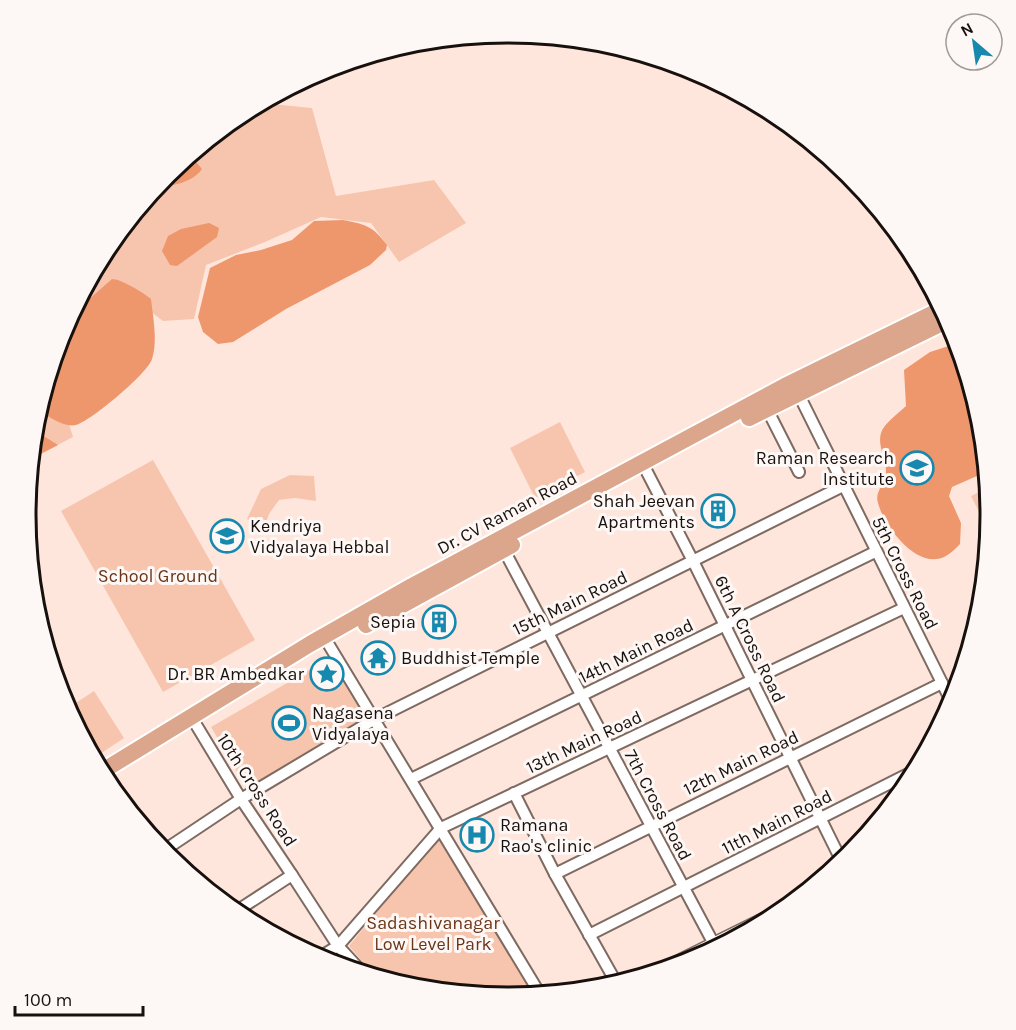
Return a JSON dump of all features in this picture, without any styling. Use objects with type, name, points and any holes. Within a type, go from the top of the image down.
[{"type":"highway","name":"Dr. CV Raman Road","points":[[109,767],[239,686],[412,586],[785,386],[934,313]]},
{"type":"highway","name":"Dr. CV Raman Road","points":[[114,774],[195,723],[329,645],[647,472],[798,393],[939,324]]},
{"type":"street","name":"5th Cross Road","points":[[798,393],[946,691]]},
{"type":"street","points":[[767,409],[799,472]]},
{"type":"street","name":"6th A Cross Road","points":[[647,472],[753,680],[837,853]]},
{"type":"street","name":"15th Main Road","points":[[171,846],[241,799],[375,718],[843,486]]},
{"type":"street","name":"7th Cross Road","points":[[504,550],[712,940]]},
{"type":"street","name":"14th Main Road","points":[[411,779],[875,552]]},
{"type":"street","name":"13th Main Road","points":[[329,952],[338,946],[441,828],[904,608]]},
{"type":"street","points":[[329,645],[535,986]]},
{"type":"street","name":"12th Main Road","points":[[555,874],[942,683]]},
{"type":"street","name":"10th Cross Road","points":[[195,723],[241,799],[338,946],[351,960]]},
{"type":"street","name":"11th Main Road","points":[[589,934],[899,779]]},
{"type":"street","points":[[514,794],[555,874],[612,975]]},
{"type":"street","points":[[244,906],[292,875]]},
{"type":"green space","points":[[275,104],[312,108],[336,196],[434,180],[466,223],[399,262],[371,223],[321,217],[206,265],[194,319],[163,321],[117,286],[81,315],[99,279],[116,253],[153,204],[174,181],[221,141]]},
{"type":"green space","points":[[56,381],[73,437],[40,454]]},
{"type":"green space","points":[[560,422],[585,472],[535,498],[510,448]]},
{"type":"green space","name":"School Ground","points":[[153,460],[255,640],[163,692],[61,511]]},
{"type":"green space","points":[[290,475],[314,476],[316,501],[295,498],[279,500],[269,514],[264,528],[247,519],[261,489]]},
{"type":"green space","points":[[979,492],[980,514],[971,496]]},
{"type":"green space","name":"Nagasena Vidyalaya","points":[[332,657],[368,719],[247,789],[211,727]]},
{"type":"green space","points":[[94,691],[124,738],[101,754],[75,703]]},
{"type":"green space","name":"Sadashivanagar Low Level Park","points":[[440,835],[531,986],[477,986],[416,978],[365,965],[349,946]]},
{"type":"shaded area","points":[[195,161],[202,169],[192,178],[170,185]]},
{"type":"shaded area","points":[[343,220],[373,230],[387,245],[386,250],[370,265],[286,309],[233,342],[218,344],[203,332],[198,317],[210,268],[236,255],[292,240],[314,221]]},
{"type":"shaded area","points":[[209,223],[219,228],[217,237],[177,266],[170,265],[162,251],[168,236],[181,229]]},
{"type":"shaded area","points":[[112,279],[138,290],[151,299],[155,337],[154,352],[141,375],[118,396],[83,422],[71,425],[61,423],[47,415],[61,363],[88,300]]},
{"type":"shaded area","points":[[949,346],[971,423],[978,475],[952,487],[949,496],[961,523],[960,544],[946,556],[935,559],[924,558],[904,544],[881,513],[877,499],[886,473],[881,448],[881,433],[892,418],[906,406],[904,370],[930,352]]},
{"type":"shaded area","points":[[43,436],[58,445],[40,454]]},
{"type":"place","name":"Raman Research Institute","points":[[917,468]]},
{"type":"place","name":"Shah Jeevan Apartments","points":[[718,511]]},
{"type":"place","name":"Kendriya Vidyalaya Hebbal","points":[[227,536]]},
{"type":"place","name":"Sepia","points":[[439,622]]},
{"type":"place","name":"Buddhist Temple","points":[[378,658]]},
{"type":"place","name":"Dr. BR Ambedkar","points":[[327,674]]},
{"type":"place","name":"Nagasena Vidyalaya","points":[[289,723]]},
{"type":"place","name":"Ramana Rao's clinic","points":[[477,835]]}]
